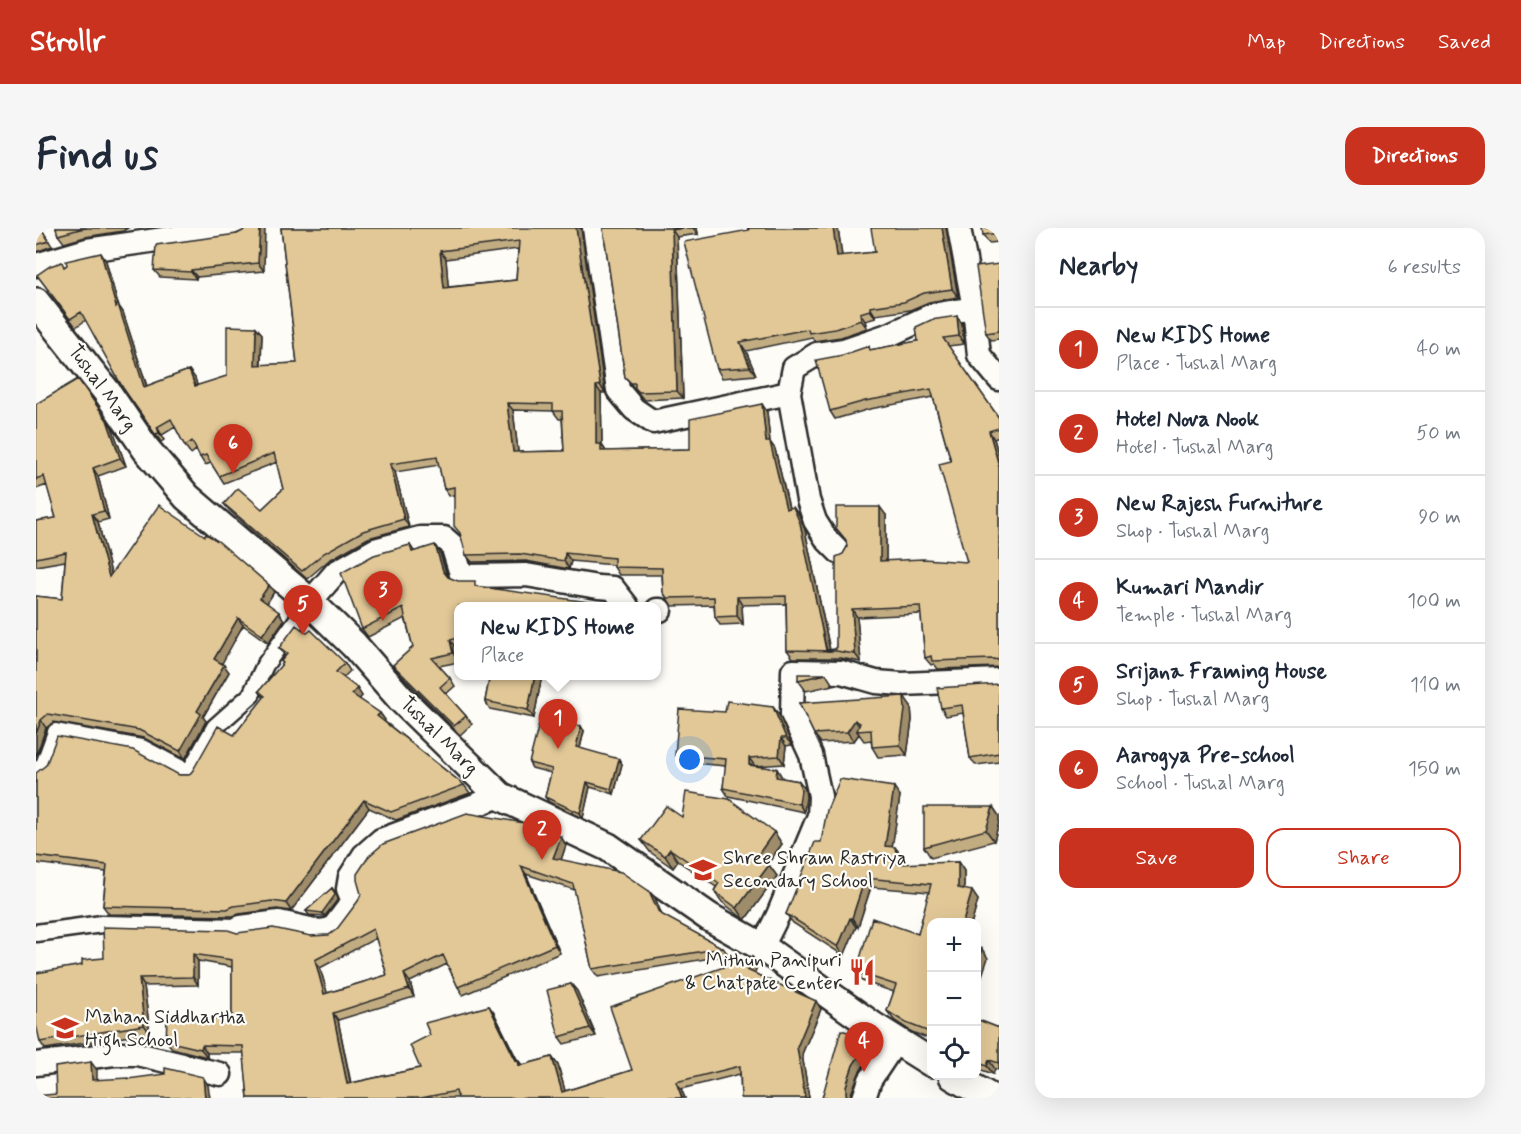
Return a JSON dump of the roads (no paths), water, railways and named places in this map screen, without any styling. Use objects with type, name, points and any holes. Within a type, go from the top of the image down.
[{"type":"street","points":[[36,266],[87,250],[240,228]]},
{"type":"street","points":[[594,228],[618,390],[634,409],[653,422],[789,393]]},
{"type":"street","points":[[958,228],[974,308],[979,355],[999,379]]},
{"type":"street","name":"Tushal Marg","points":[[36,302],[107,392],[146,449],[187,497],[310,602],[354,645],[401,699],[500,796],[608,847],[709,917],[762,947],[896,1041],[927,1060]]},
{"type":"street","points":[[839,552],[827,540],[815,521],[807,500],[789,393],[794,368],[817,354],[844,350],[891,334],[932,315],[974,308]]},
{"type":"street","points":[[36,773],[44,765],[56,732],[142,748],[189,773],[214,727],[251,695],[265,665],[310,602],[336,572],[375,550],[420,538],[444,538],[452,544],[461,574],[464,576],[526,575],[613,588],[624,602]]},
{"type":"street","points":[[762,947],[778,915],[819,816],[820,796],[811,755],[792,714],[793,671],[841,672],[876,682],[902,684],[999,680]]},
{"type":"street","points":[[36,933],[102,924],[241,927],[279,922],[319,932],[332,928],[354,902],[348,889],[350,877],[364,855],[381,840],[500,796]]},
{"type":"street","points":[[864,1098],[870,1080],[896,1041]]},
{"type":"street","points":[[36,1064],[114,1054],[137,1054],[220,1074]]},
{"type":"street","points":[[960,1080],[991,1098]]},
{"type":"place","name":"Aarogya Pre-school","points":[[233,474]]},
{"type":"place","name":"New Rajesh Furniture","points":[[383,621]]},
{"type":"place","name":"Srijana Framing House","points":[[303,635]]},
{"type":"place","name":"New KIDS Home","points":[[558,749]]},
{"type":"place","name":"Hotel Nova Nook","points":[[542,860]]},
{"type":"place","name":"Shree Shram Rastriya Secondary School","points":[[703,870]]},
{"type":"place","name":"Mithun Panipuri & Chatpate Center","points":[[862,972]]},
{"type":"place","name":"Mahan Siddhartha High School","points":[[65,1028]]},
{"type":"place","name":"Kumari Mandir","points":[[864,1072]]}]
